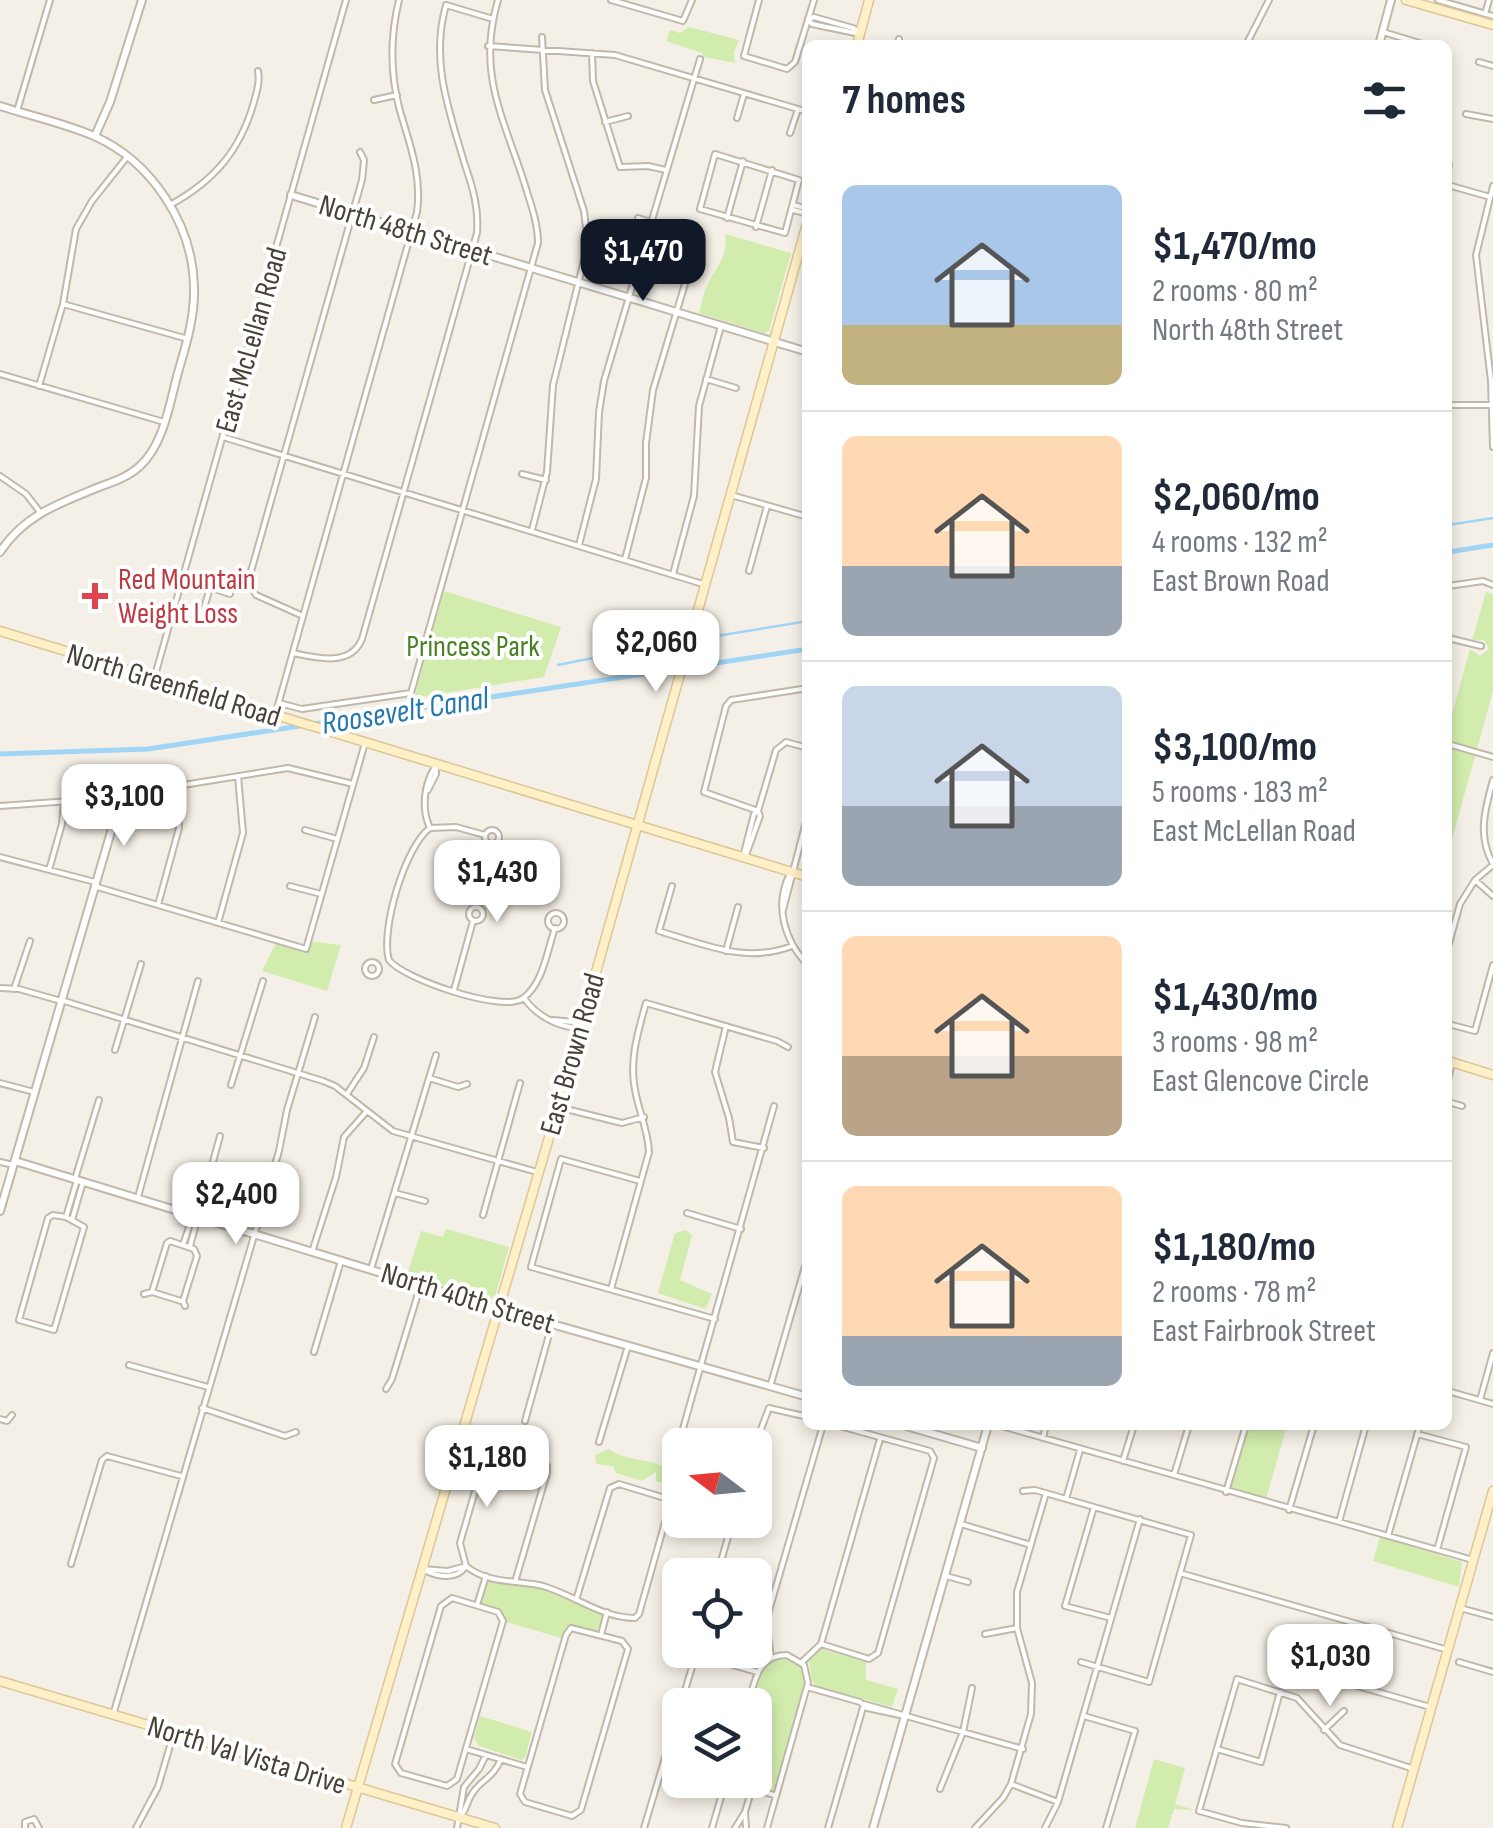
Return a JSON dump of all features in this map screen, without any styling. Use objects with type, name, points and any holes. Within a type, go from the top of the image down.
[{"type":"main road","points":[[858,40],[870,0]]},
{"type":"main road","points":[[1406,0],[1493,26]]},
{"type":"main road","name":"East Brown Road","points":[[346,1828],[558,1107],[802,237]]},
{"type":"main road","name":"North Greenfield Road","points":[[0,631],[802,875]]},
{"type":"main road","points":[[1452,1063],[1493,1074]]},
{"type":"main road","points":[[1397,1828],[1493,1491]]},
{"type":"main road","name":"North Val Vista Drive","points":[[0,1680],[494,1828]]},
{"type":"street","points":[[17,111],[50,0]]},
{"type":"street","points":[[95,136],[110,102],[142,0]]},
{"type":"street","name":"East McLellan Road","points":[[154,679],[346,0]]},
{"type":"street","points":[[275,716],[412,231],[418,183],[397,95],[392,42],[399,0]]},
{"type":"street","points":[[279,703],[306,709],[412,693],[538,243],[534,215],[491,78],[488,46],[498,0]]},
{"type":"street","points":[[611,0],[684,20],[692,0]]},
{"type":"street","points":[[760,0],[744,56],[792,68],[814,0]]},
{"type":"street","points":[[1249,40],[1270,0]]},
{"type":"street","points":[[1381,40],[1392,0]]},
{"type":"street","points":[[1440,0],[1493,16]]},
{"type":"street","points":[[1484,14],[1488,0]]},
{"type":"street","points":[[293,653],[325,659],[348,655],[359,646],[472,250],[478,210],[440,74],[439,39],[446,5],[493,19]]},
{"type":"street","points":[[808,19],[812,24],[860,34]]},
{"type":"street","points":[[1383,32],[1409,40]]},
{"type":"street","points":[[532,530],[546,480],[553,386],[588,244],[586,218],[545,90],[542,37]]},
{"type":"street","points":[[488,46],[626,58],[802,110]]},
{"type":"street","points":[[592,53],[593,82],[620,167],[666,170]]},
{"type":"street","points":[[579,545],[596,479],[604,380],[700,59]]},
{"type":"street","points":[[1479,62],[1493,66]]},
{"type":"street","points":[[170,205],[209,181],[236,146],[250,118],[258,71]]},
{"type":"street","points":[[737,118],[744,92]]},
{"type":"street","points":[[374,100],[397,95]]},
{"type":"street","points":[[0,106],[95,136],[127,156],[154,182],[170,205],[189,248],[194,276],[188,339],[154,448],[140,466],[118,480],[40,512],[14,532],[0,552]]},
{"type":"street","points":[[790,133],[798,109]]},
{"type":"street","points":[[1466,114],[1493,119]]},
{"type":"street","points":[[606,122],[628,116]]},
{"type":"street","points":[[303,616],[256,595],[248,582],[364,168],[360,152]]},
{"type":"street","points":[[715,154],[772,170],[798,180],[785,233],[699,206],[715,154]]},
{"type":"street","points":[[39,386],[63,304],[76,229],[92,200],[127,156]]},
{"type":"street","points":[[728,218],[743,161]]},
{"type":"street","points":[[756,227],[772,170]]},
{"type":"street","points":[[1493,186],[1476,255],[1493,405],[1493,448]]},
{"type":"street","points":[[1452,187],[1490,197]]},
{"type":"street","name":"North 48th Street","points":[[291,195],[802,350]]},
{"type":"street","points":[[794,208],[802,211]]},
{"type":"street","points":[[638,218],[650,222]]},
{"type":"street","points":[[1482,224],[1493,228]]},
{"type":"street","points":[[626,559],[646,478],[649,406],[694,254]]},
{"type":"street","points":[[63,304],[188,339]]},
{"type":"street","points":[[672,574],[694,496],[696,427],[721,326]]},
{"type":"street","points":[[0,374],[164,422]]},
{"type":"street","points":[[706,380],[736,388]]},
{"type":"street","points":[[1452,405],[1493,405]]},
{"type":"street","points":[[223,437],[706,585]]},
{"type":"street","points":[[522,474],[546,480]]},
{"type":"street","points":[[0,476],[26,494],[40,512]]},
{"type":"street","points":[[731,495],[802,515]]},
{"type":"street","points":[[749,571],[768,506]]},
{"type":"street","points":[[183,579],[230,594]]},
{"type":"street","points":[[1452,585],[1483,581],[1493,585]]},
{"type":"street","points":[[174,610],[201,618],[210,588]]},
{"type":"street","points":[[1452,639],[1481,646]]},
{"type":"street","points":[[758,811],[706,795],[703,788],[727,704],[731,700],[802,689]]},
{"type":"street","points":[[743,858],[754,814],[780,745],[786,742],[802,746]]},
{"type":"street","points":[[0,857],[306,949],[365,744]]},
{"type":"street","points":[[1452,745],[1493,757]]},
{"type":"street","points":[[430,828],[424,810],[436,765]]},
{"type":"street","points":[[164,791],[295,768],[353,784]]},
{"type":"street","points":[[218,923],[243,833],[238,776]]},
{"type":"street","points":[[1452,932],[1464,897],[1493,864],[1486,851],[1483,826],[1493,780]]},
{"type":"street","points":[[158,905],[179,828],[177,786]]},
{"type":"street","points":[[49,870],[64,801]]},
{"type":"street","points":[[0,806],[120,802],[0,1211]]},
{"type":"street","points":[[485,835],[456,826],[430,828],[419,837],[411,850],[385,938],[389,960],[408,976],[497,1004],[514,1003],[524,998],[540,974],[554,928]]},
{"type":"street","points":[[304,830],[337,839]]},
{"type":"street","points":[[802,834],[783,910],[792,946],[802,958]]},
{"type":"street","points":[[1476,880],[1493,896]]},
{"type":"street","points":[[290,886],[322,894]]},
{"type":"street","points":[[672,886],[658,930],[745,955],[792,946]]},
{"type":"street","points":[[726,951],[738,906]]},
{"type":"street","points":[[454,990],[474,921]]},
{"type":"street","points":[[14,988],[30,942]]},
{"type":"street","points":[[379,965],[389,960]]},
{"type":"street","points":[[115,1050],[141,964]]},
{"type":"street","points":[[1452,1025],[1475,1031],[1493,965]]},
{"type":"street","points":[[138,1198],[198,981]]},
{"type":"street","points":[[231,1085],[262,981]]},
{"type":"street","points":[[0,988],[61,1000],[298,1072],[336,1086],[384,1126],[538,1173]]},
{"type":"street","points":[[524,998],[535,1012],[552,1020],[573,1022],[580,1028]]},
{"type":"street","points":[[611,1289],[649,1152],[632,1070],[646,1003],[788,1047]]},
{"type":"street","points":[[114,1715],[315,1017]]},
{"type":"street","points":[[726,1026],[715,1072],[733,1142],[764,1148]]},
{"type":"street","points":[[347,1094],[364,1068],[374,1037]]},
{"type":"street","points":[[371,1270],[436,1054]]},
{"type":"street","points":[[429,1078],[458,1086],[467,1084]]},
{"type":"street","points":[[0,1083],[34,1092]]},
{"type":"street","points":[[482,1215],[520,1083]]},
{"type":"street","points":[[69,1218],[100,1100]]},
{"type":"street","points":[[1452,1103],[1462,1106]]},
{"type":"street","points":[[683,1428],[774,1106]]},
{"type":"street","points":[[558,1107],[622,1123],[644,1118]]},
{"type":"street","points":[[312,1252],[336,1177],[344,1137],[366,1111]]},
{"type":"street","points":[[186,1245],[220,1136]]},
{"type":"street","points":[[642,1181],[561,1159],[531,1266],[715,1319]]},
{"type":"street","points":[[0,1162],[14,1163]]},
{"type":"street","name":"North 40th Street","points":[[14,1163],[802,1396]]},
{"type":"street","points":[[395,1193],[425,1201]]},
{"type":"street","points":[[687,1214],[741,1230]]},
{"type":"street","points":[[48,1218],[69,1218],[84,1227],[54,1330],[19,1320],[48,1218]]},
{"type":"street","points":[[144,1294],[152,1292],[184,1303],[197,1252],[170,1241],[165,1246],[152,1292]]},
{"type":"street","points":[[314,1352],[341,1260]]},
{"type":"street","points":[[770,1387],[802,1277]]},
{"type":"street","points":[[386,1388],[422,1284]]},
{"type":"street","points":[[525,1421],[552,1324]]},
{"type":"street","points":[[600,1442],[628,1346]]},
{"type":"street","points":[[1480,1400],[1493,1352]]},
{"type":"street","points":[[129,1365],[208,1387]]},
{"type":"street","points":[[1452,1391],[1493,1404]]},
{"type":"street","points":[[202,1408],[285,1436],[296,1432]]},
{"type":"street","points":[[761,1428],[768,1408],[802,1416]]},
{"type":"street","points":[[0,1418],[7,1421],[12,1414]]},
{"type":"street","points":[[772,1608],[822,1430]]},
{"type":"street","points":[[821,1644],[863,1658],[876,1656],[933,1454],[855,1430]]},
{"type":"street","points":[[921,1430],[982,1448]]},
{"type":"street","points":[[942,1436],[944,1430]]},
{"type":"street","points":[[876,1827],[987,1430]]},
{"type":"street","points":[[1015,1430],[1473,1560]]},
{"type":"street","points":[[1042,1438],[1044,1430]]},
{"type":"street","points":[[1123,1461],[1132,1430]]},
{"type":"street","points":[[1174,1475],[1188,1430]]},
{"type":"street","points":[[1226,1492],[1245,1430]]},
{"type":"street","points":[[1289,1510],[1313,1430]]},
{"type":"street","points":[[1339,1522],[1365,1430]]},
{"type":"street","points":[[1388,1536],[1418,1430]]},
{"type":"street","points":[[1417,1434],[1466,1447],[1437,1550]]},
{"type":"street","points":[[802,1662],[821,1644],[881,1437]]},
{"type":"street","points":[[516,1582],[546,1466],[542,1461],[492,1448],[486,1454],[460,1543],[466,1566],[486,1576],[516,1582],[546,1587],[576,1600],[607,1612],[635,1618],[639,1614],[670,1508],[669,1500],[614,1484],[608,1490],[576,1600]]},
{"type":"street","points":[[1066,1499],[1080,1448]]},
{"type":"street","points":[[72,1564],[102,1460],[107,1456],[181,1476]]},
{"type":"street","points":[[1024,1492],[1046,1493],[1191,1534],[1149,1682],[1081,1662]]},
{"type":"street","points":[[975,1828],[1004,1798],[1023,1748],[1034,1692],[1017,1628],[1017,1592],[1046,1493]]},
{"type":"street","points":[[1094,1506],[1065,1606],[1111,1618]]},
{"type":"street","points":[[1045,1828],[1058,1802],[1140,1520]]},
{"type":"street","points":[[961,1524],[1031,1545]]},
{"type":"street","points":[[422,1569],[436,1575],[466,1566]]},
{"type":"street","points":[[1180,1572],[1448,1650]]},
{"type":"street","points":[[477,1606],[486,1576]]},
{"type":"street","points":[[946,1576],[968,1582]]},
{"type":"street","points":[[446,1600],[502,1616],[466,1749],[452,1785],[396,1769],[420,1674],[446,1600]]},
{"type":"street","points":[[1460,1608],[1493,1617]]},
{"type":"street","points":[[600,1634],[607,1612]]},
{"type":"street","points":[[572,1628],[600,1634],[626,1644],[628,1651],[581,1810],[576,1815],[525,1802],[521,1798],[527,1767],[566,1634],[572,1628]]},
{"type":"street","points":[[984,1634],[1017,1628]]},
{"type":"street","points":[[767,1828],[807,1687],[802,1662],[790,1656],[772,1657]]},
{"type":"street","points":[[644,1828],[694,1657],[758,1672]]},
{"type":"street","points":[[1459,1662],[1493,1672]]},
{"type":"street","points":[[753,1688],[761,1668]]},
{"type":"street","points":[[1286,1828],[1242,1823],[1199,1811],[1236,1679],[1297,1698],[1324,1730],[1350,1750],[1414,1769]]},
{"type":"street","points":[[1334,1679],[1432,1707]]},
{"type":"street","points":[[807,1687],[1023,1748]]},
{"type":"street","points":[[940,1789],[963,1732],[972,1688]]},
{"type":"street","points":[[1217,1749],[1260,1762],[1280,1692]]},
{"type":"street","points":[[828,1828],[864,1704]]},
{"type":"street","points":[[1324,1730],[1344,1711]]},
{"type":"street","points":[[1084,1716],[1135,1731],[1106,1828]]},
{"type":"street","points":[[136,1828],[158,1786],[174,1732]]},
{"type":"street","points":[[466,1749],[527,1767]]},
{"type":"street","points":[[460,1818],[458,1808],[464,1787],[486,1754]]},
{"type":"street","points":[[456,1828],[474,1790],[494,1774],[500,1759]]},
{"type":"street","points":[[476,1773],[484,1782]]},
{"type":"street","points":[[1011,1784],[1058,1802]]},
{"type":"street","points":[[772,1794],[776,1795]]},
{"type":"street","points":[[712,1828],[721,1798]]},
{"type":"street","points":[[735,1828],[749,1798]]},
{"type":"street","points":[[744,1812],[746,1828]]},
{"type":"street","points":[[25,1828],[26,1822],[34,1818],[39,1828]]},
{"type":"green space","points":[[689,27],[739,40],[735,63],[704,57],[666,41],[670,30],[680,33]]},
{"type":"green space","points":[[725,234],[791,253],[769,331],[764,333],[699,313],[706,288],[723,256]]},
{"type":"green space","name":"Princess Park","points":[[444,591],[561,627],[544,677],[414,698]]},
{"type":"green space","points":[[1486,592],[1493,594],[1493,691],[1452,840],[1452,714],[1470,649],[1480,656],[1489,649],[1484,640],[1472,640]]},
{"type":"green space","points":[[277,941],[305,949],[308,941],[341,945],[327,991],[262,971]]},
{"type":"green space","points":[[446,1229],[509,1247],[491,1300],[407,1275],[421,1231],[443,1237]]},
{"type":"green space","points":[[686,1230],[692,1235],[680,1280],[712,1294],[706,1309],[658,1293],[675,1233]]},
{"type":"green space","points":[[1247,1430],[1286,1430],[1266,1499],[1231,1487]]},
{"type":"green space","points":[[609,1449],[662,1466],[662,1482],[656,1481],[656,1472],[642,1481],[616,1473],[613,1466],[596,1464],[595,1455]]},
{"type":"green space","points":[[1380,1537],[1462,1562],[1459,1587],[1373,1561]]},
{"type":"green space","points":[[488,1580],[544,1590],[603,1615],[598,1631],[573,1625],[566,1628],[561,1638],[506,1622],[502,1611],[481,1603]]},
{"type":"green space","points":[[821,1649],[866,1662],[866,1680],[898,1689],[892,1707],[816,1686],[809,1661]]},
{"type":"green space","points":[[782,1657],[801,1665],[805,1685],[772,1790],[772,1688],[757,1688],[764,1668],[772,1668],[772,1661]]},
{"type":"green space","points":[[480,1716],[532,1732],[525,1758],[479,1746],[474,1738]]},
{"type":"green space","points":[[1154,1759],[1185,1768],[1175,1804],[1194,1810],[1174,1809],[1168,1828],[1135,1828]]},
{"type":"waterway","points":[[1452,524],[1493,518]]},
{"type":"waterway","name":"Roosevelt Canal","points":[[1452,551],[1493,545]]},
{"type":"waterway","points":[[704,638],[802,622]]},
{"type":"waterway","points":[[558,665],[677,641]]},
{"type":"waterway","name":"Roosevelt Canal","points":[[0,754],[148,749],[802,650]]},
{"type":"place","name":"Red Mountain Weight Loss","points":[[95,596]]}]
